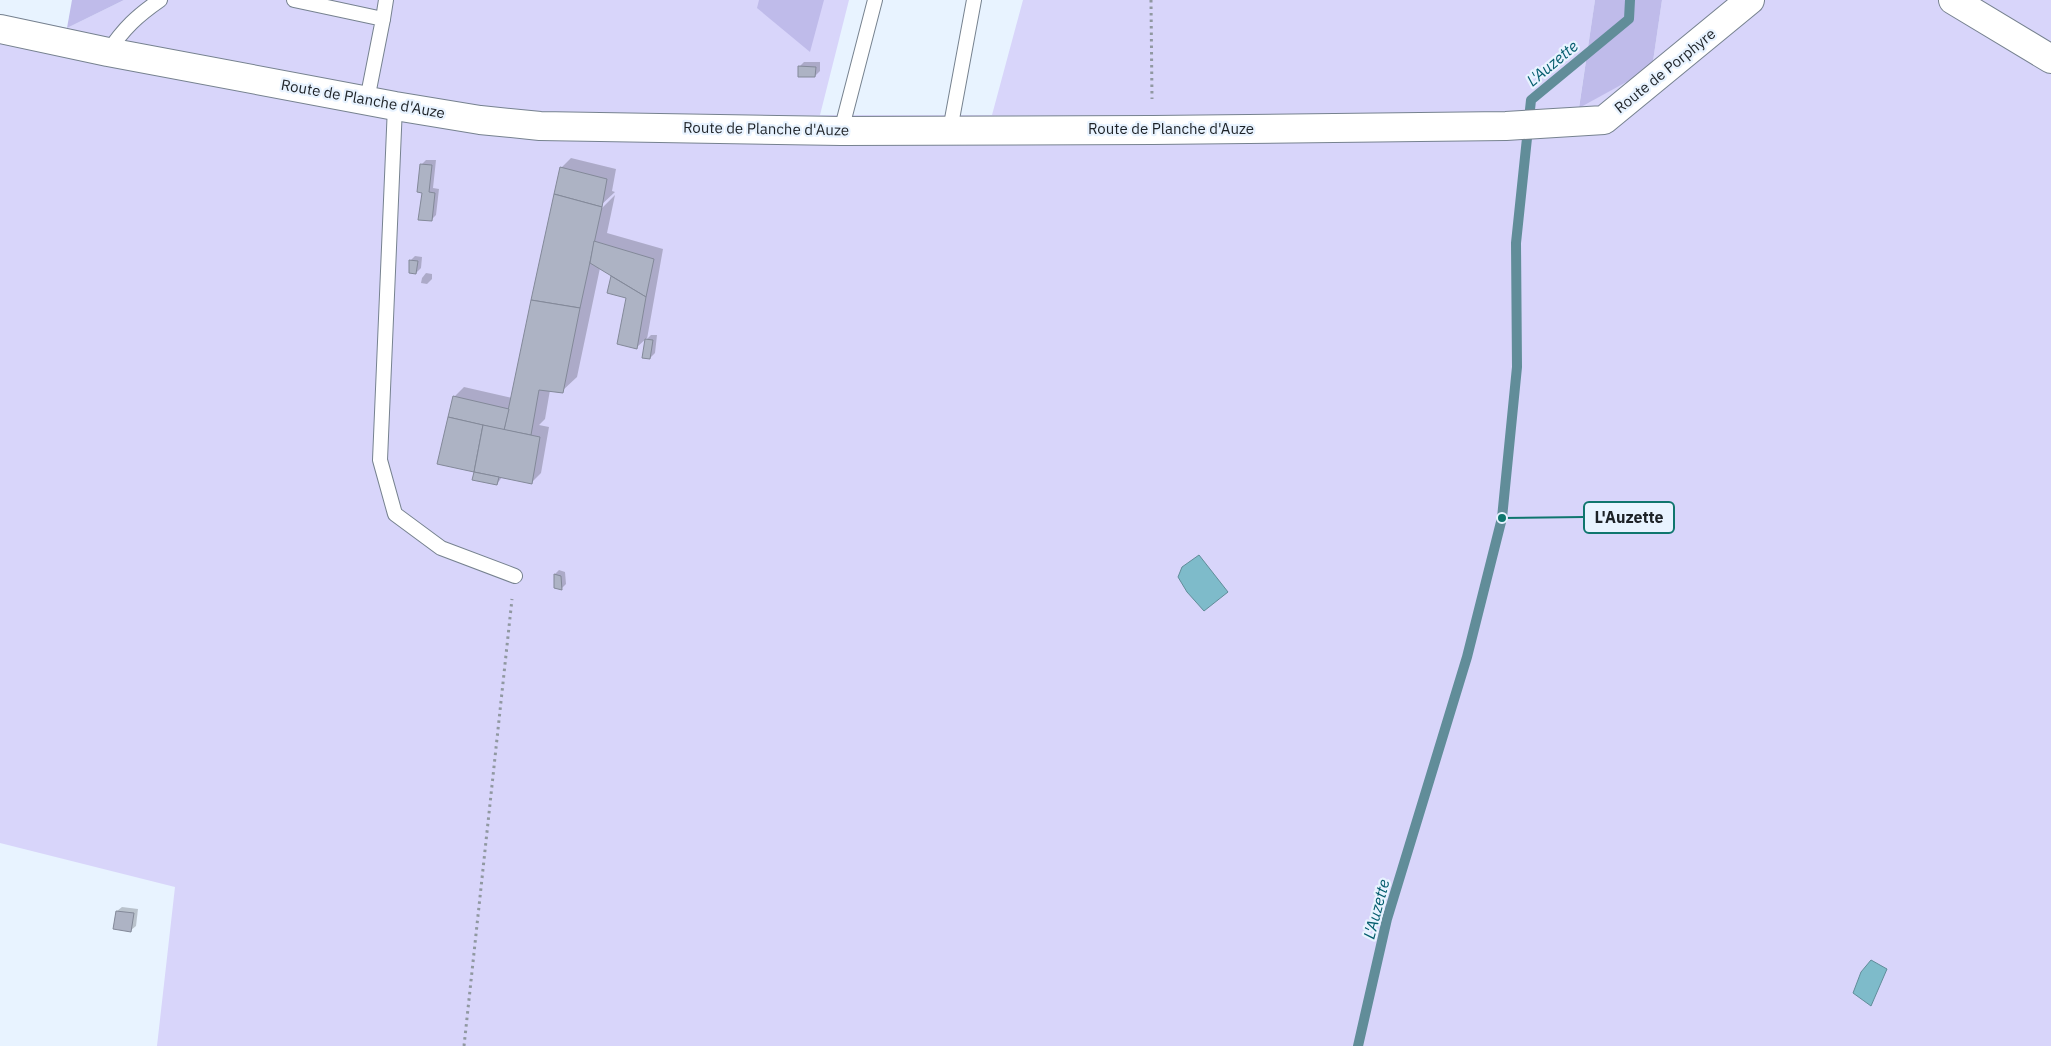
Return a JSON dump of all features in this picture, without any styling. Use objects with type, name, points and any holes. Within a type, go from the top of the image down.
[{"type":"street","name":"Route de Porphyre","points":[[1542,125],[1604,120],[1750,0]]},
{"type":"street","points":[[1953,0],[2051,59]]},
{"type":"street","name":"Route de Planche d'Auze","points":[[0,29],[108,52],[395,106],[480,120],[540,126],[841,131],[1153,130],[1542,125]]},
{"type":"lane","points":[[108,52],[121,32],[136,17],[160,0]]},
{"type":"lane","points":[[294,0],[384,20]]},
{"type":"lane","points":[[367,100],[384,20],[386,0]]},
{"type":"lane","points":[[841,131],[875,0]]},
{"type":"lane","points":[[950,130],[974,0]]},
{"type":"lane","points":[[395,106],[380,460],[395,514],[441,548],[515,576]]},
{"type":"path","points":[[1151,0],[1153,130]]},
{"type":"path","points":[[464,1046],[515,576]]},
{"type":"shaded area","points":[[72,0],[124,0],[67,28]]},
{"type":"shaded area","points":[[124,0],[849,0],[820,115],[992,115],[1023,0],[1595,0],[1579,107],[1652,68],[1662,0],[2051,0],[2051,1046],[157,1046],[175,887],[0,843],[0,14],[67,28]]},
{"type":"shaded area","points":[[759,0],[824,0],[810,52],[757,8]]},
{"type":"shaded area","points":[[1595,0],[1662,0],[1652,68],[1579,108]]},
{"type":"shaded area","points":[[1199,555],[1228,592],[1204,611],[1187,592],[1178,577],[1182,567]]},
{"type":"shaded area","points":[[1871,960],[1887,969],[1871,1006],[1853,993],[1861,972]]},
{"type":"building","points":[[798,66],[816,67],[815,77],[798,77]]},
{"type":"building","points":[[420,164],[432,165],[429,192],[435,193],[432,221],[418,220],[422,193],[417,192]]},
{"type":"building","points":[[560,167],[607,179],[602,207],[554,194]]},
{"type":"building","points":[[554,194],[602,207],[580,308],[531,300]]},
{"type":"building","points":[[594,241],[654,259],[646,297],[590,263]]},
{"type":"building","points":[[409,260],[418,261],[416,274],[409,273]]},
{"type":"building","points":[[611,276],[646,297],[637,349],[617,344],[626,298],[607,293]]},
{"type":"building","points":[[531,300],[580,308],[563,393],[539,390],[531,435],[504,430]]},
{"type":"building","points":[[645,339],[653,340],[650,359],[642,358]]},
{"type":"building","points":[[453,396],[509,409],[504,430],[448,417]]},
{"type":"building","points":[[448,417],[483,425],[474,472],[437,464]]},
{"type":"building","points":[[483,425],[540,437],[532,484],[474,472]]},
{"type":"building","points":[[474,472],[499,477],[497,485],[472,480]]},
{"type":"building","points":[[554,574],[561,576],[562,590],[554,588]]},
{"type":"building","points":[[116,911],[134,913],[131,932],[113,929]]},
{"type":"waterway","name":"L'Auzette","points":[[1358,1046],[1387,919],[1467,657],[1502,518],[1517,367],[1516,243],[1531,100],[1629,19],[1630,0]]},
{"type":"place","name":"L'Auzette","points":[[1502,518]]}]
